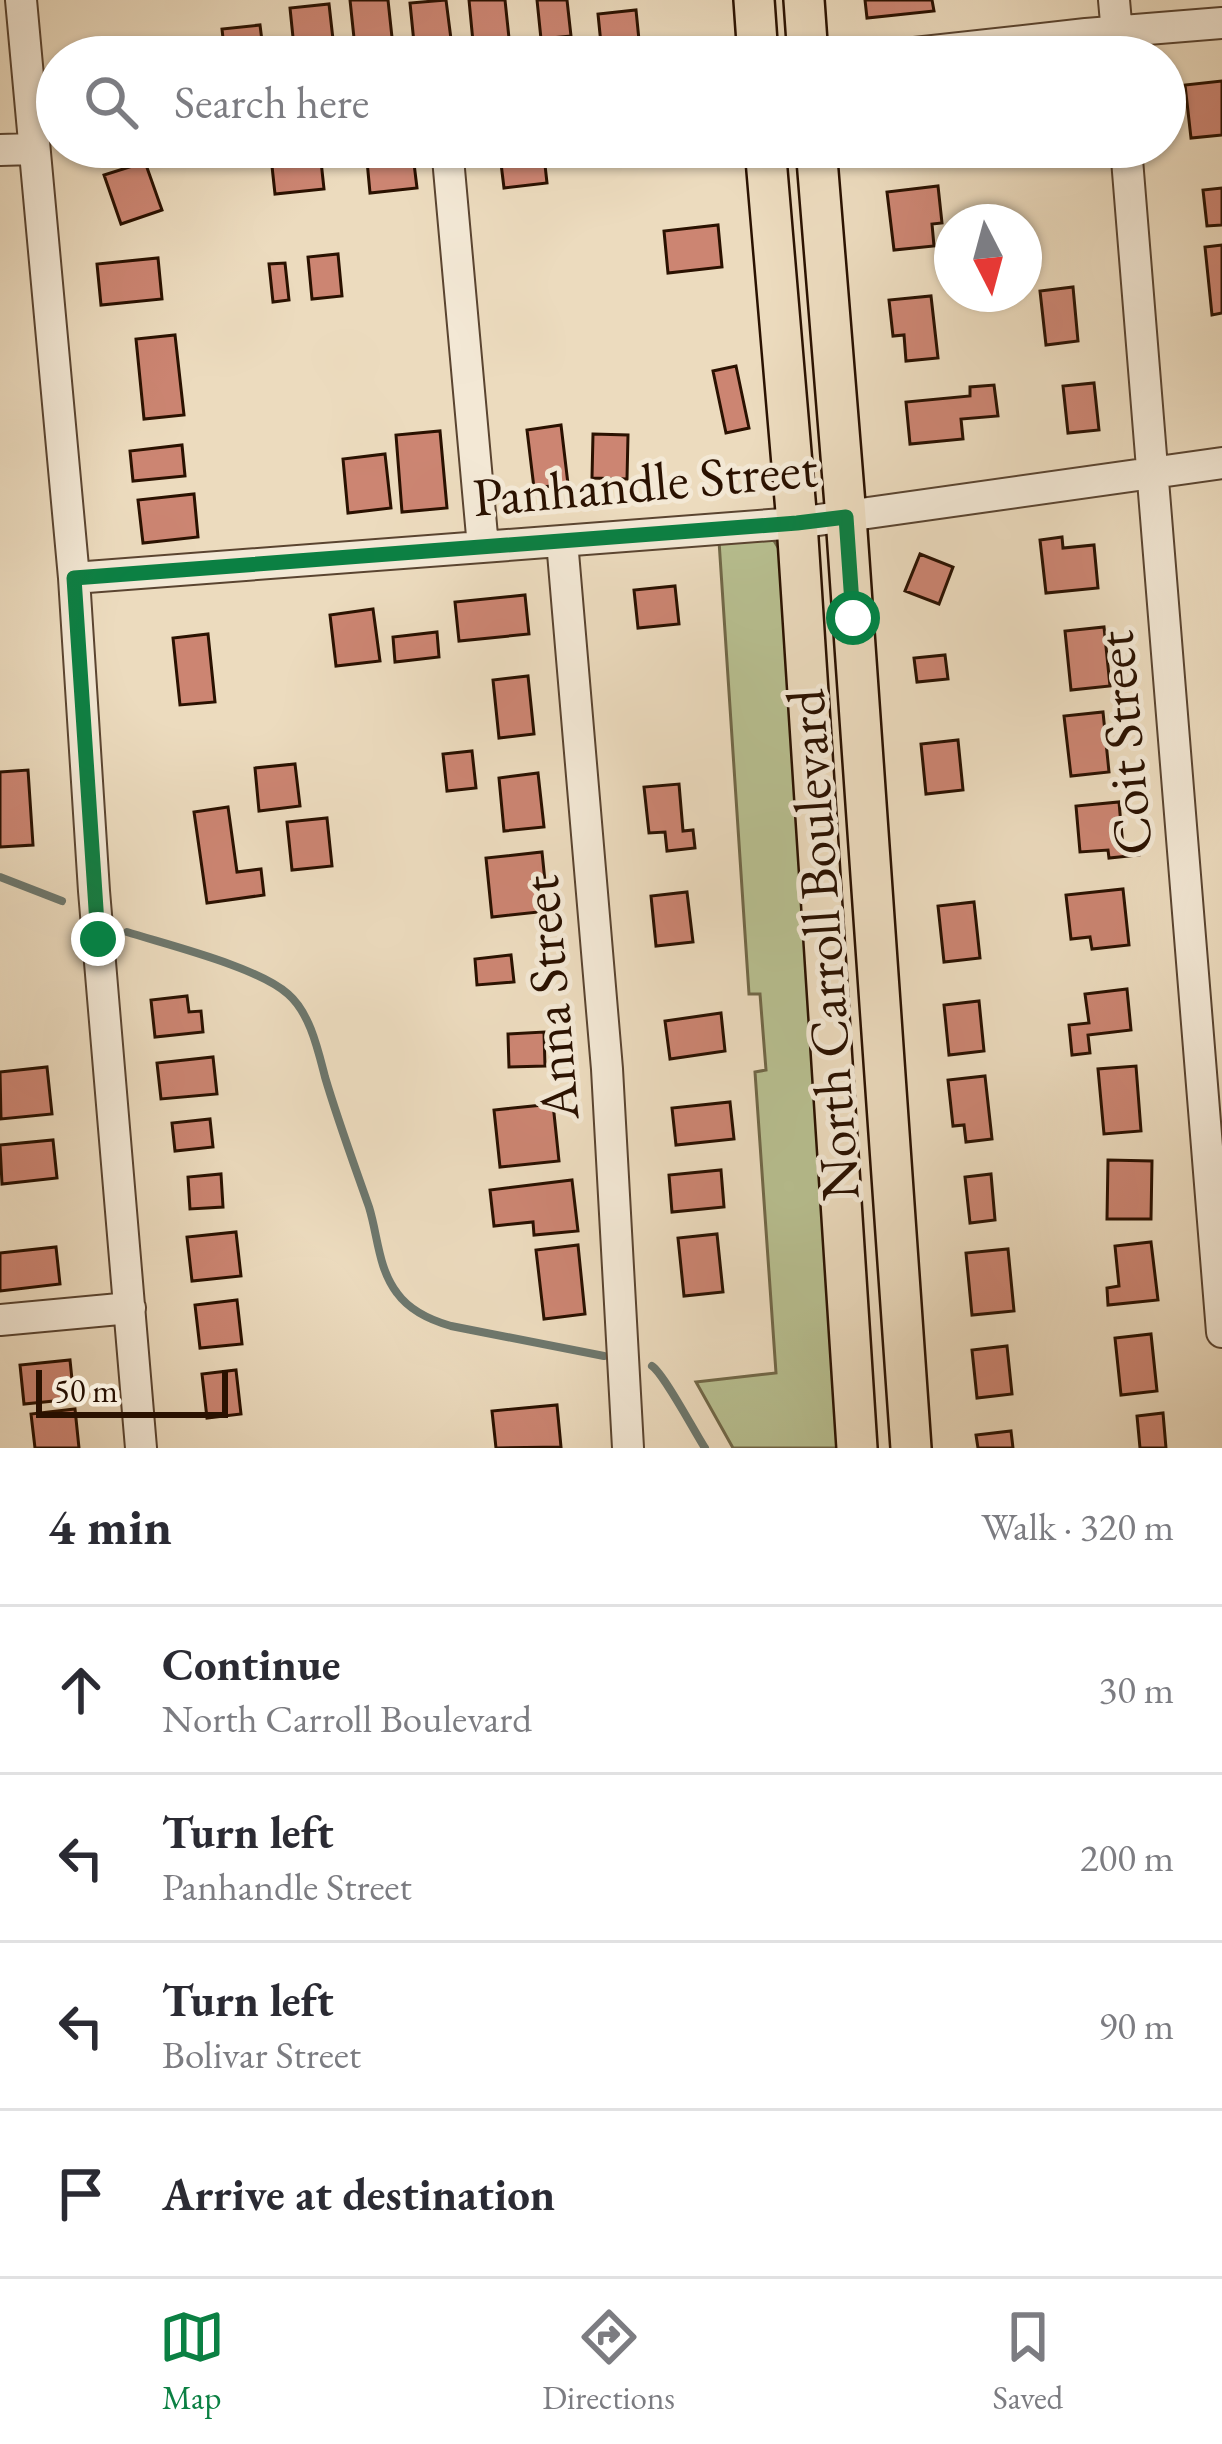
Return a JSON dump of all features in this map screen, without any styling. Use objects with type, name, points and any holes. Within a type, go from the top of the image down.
[{"type":"main road","points":[[754,0],[757,36]]},
{"type":"main road","points":[[803,0],[806,36]]},
{"type":"main road","name":"North Carroll Boulevard","points":[[767,168],[797,523],[857,1448]]},
{"type":"main road","name":"North Carroll Boulevard","points":[[818,168],[911,1448]]},
{"type":"street","points":[[21,0],[15,95],[36,131]]},
{"type":"street","points":[[1114,0],[1117,36]]},
{"type":"street","points":[[1158,36],[1222,23]]},
{"type":"street","points":[[0,150],[36,141]]},
{"type":"street","points":[[43,168],[94,891],[141,1448]]},
{"type":"street","points":[[449,168],[483,547]]},
{"type":"street","name":"Coit Street","points":[[1128,168],[1222,1332]]},
{"type":"street","name":"Panhandle Street","points":[[74,578],[797,523],[1222,463]]},
{"type":"street","name":"Anna Street","points":[[562,541],[608,1069],[628,1448]]},
{"type":"street","points":[[0,1320],[130,1308]]},
{"type":"green space","points":[[773,539],[779,549],[843,1448],[733,1448],[696,1382],[776,1373],[755,1072],[766,1070],[760,994],[749,994],[719,541]]},
{"type":"building","points":[[350,0],[388,0],[392,36],[354,36]]},
{"type":"building","points":[[446,0],[451,36],[413,36],[410,3]]},
{"type":"building","points":[[469,0],[505,0],[509,36],[472,36]]},
{"type":"building","points":[[537,0],[567,0],[571,36],[541,36]]},
{"type":"building","points":[[865,0],[932,0],[934,11],[867,18]]},
{"type":"building","points":[[329,4],[333,36],[293,36],[290,8]]},
{"type":"building","points":[[636,10],[639,36],[600,36],[598,14]]},
{"type":"building","points":[[260,25],[261,36],[223,36],[222,29]]},
{"type":"building","points":[[1222,81],[1222,135],[1191,138],[1186,85]]},
{"type":"building","points":[[147,168],[162,210],[121,224],[104,175]]},
{"type":"building","points":[[272,168],[322,168],[324,189],[275,194]]},
{"type":"building","points":[[368,168],[415,168],[417,188],[370,193]]},
{"type":"building","points":[[502,168],[545,168],[547,183],[504,188]]},
{"type":"building","points":[[938,186],[934,246],[894,250],[887,192]]},
{"type":"building","points":[[1222,188],[1222,225],[1207,226],[1203,190]]},
{"type":"building","points":[[718,225],[722,267],[668,273],[664,231]]},
{"type":"building","points":[[1222,245],[1222,313],[1212,315],[1205,247]]},
{"type":"building","points":[[338,254],[342,296],[312,299],[308,257]]},
{"type":"building","points":[[158,258],[162,299],[101,305],[97,264]]},
{"type":"building","points":[[285,263],[289,300],[273,302],[269,264]]},
{"type":"building","points":[[1073,287],[1078,341],[1046,345],[1042,291]]},
{"type":"building","points":[[931,296],[938,358],[906,361],[904,335],[893,336],[889,300]]},
{"type":"building","points":[[175,335],[184,415],[144,419],[136,339]]},
{"type":"building","points":[[736,366],[749,428],[726,433],[713,371]]},
{"type":"building","points":[[1094,383],[1099,430],[1068,433],[1063,386]]},
{"type":"building","points":[[994,385],[998,416],[961,419],[963,439],[910,444],[906,402],[970,396],[970,387]]},
{"type":"building","points":[[561,425],[568,484],[534,488],[527,430]]},
{"type":"building","points":[[440,431],[447,508],[402,512],[396,435]]},
{"type":"building","points":[[593,434],[628,435],[627,479],[592,478]]},
{"type":"building","points":[[182,445],[185,476],[133,481],[130,451]]},
{"type":"building","points":[[385,454],[391,508],[348,513],[343,459]]},
{"type":"building","points":[[194,494],[198,537],[143,543],[138,500]]},
{"type":"building","points":[[1062,537],[1063,548],[1094,545],[1098,588],[1046,593],[1040,540]]},
{"type":"building","points":[[920,554],[953,567],[939,604],[905,591]]},
{"type":"building","points":[[675,586],[679,624],[638,628],[634,590]]},
{"type":"building","points":[[525,595],[529,634],[459,641],[455,602]]},
{"type":"building","points":[[373,609],[380,661],[336,666],[330,615]]},
{"type":"building","points":[[1104,627],[1110,686],[1071,690],[1065,631]]},
{"type":"building","points":[[437,632],[439,657],[395,662],[393,637]]},
{"type":"building","points":[[208,634],[215,702],[180,705],[173,638]]},
{"type":"building","points":[[945,655],[948,679],[917,682],[914,658]]},
{"type":"building","points":[[528,676],[534,734],[499,738],[493,680]]},
{"type":"building","points":[[1103,712],[1109,772],[1071,776],[1064,716]]},
{"type":"building","points":[[958,740],[963,790],[926,794],[921,744]]},
{"type":"building","points":[[472,751],[476,788],[447,791],[443,754]]},
{"type":"building","points":[[295,764],[300,806],[259,811],[255,768]]},
{"type":"building","points":[[28,770],[33,845],[0,847],[0,772]]},
{"type":"building","points":[[538,773],[544,827],[504,831],[499,778]]},
{"type":"building","points":[[679,784],[683,831],[693,830],[695,848],[667,851],[665,832],[649,833],[644,787]]},
{"type":"building","points":[[1119,802],[1123,847],[1138,845],[1139,855],[1109,858],[1108,850],[1080,852],[1076,806]]},
{"type":"building","points":[[228,807],[237,872],[261,869],[264,895],[207,903],[194,812]]},
{"type":"building","points":[[327,818],[332,866],[292,870],[287,822]]},
{"type":"building","points":[[542,852],[548,911],[492,917],[486,858]]},
{"type":"building","points":[[1123,889],[1129,945],[1092,949],[1090,937],[1071,939],[1066,895]]},
{"type":"building","points":[[687,892],[693,942],[656,946],[651,896]]},
{"type":"building","points":[[974,902],[980,958],[944,962],[938,906]]},
{"type":"building","points":[[511,955],[514,982],[477,985],[475,959]]},
{"type":"building","points":[[1127,989],[1131,1030],[1088,1035],[1090,1053],[1072,1055],[1069,1025],[1089,1023],[1085,994]]},
{"type":"building","points":[[187,996],[189,1012],[201,1011],[203,1032],[155,1037],[151,1000]]},
{"type":"building","points":[[979,1001],[984,1051],[949,1055],[944,1005]]},
{"type":"building","points":[[721,1013],[725,1051],[670,1059],[665,1021]]},
{"type":"building","points":[[544,1032],[545,1066],[509,1067],[508,1034]]},
{"type":"building","points":[[213,1057],[217,1094],[161,1099],[157,1063]]},
{"type":"building","points":[[1136,1066],[1141,1131],[1104,1134],[1098,1069]]},
{"type":"building","points":[[47,1067],[52,1114],[1,1119],[0,1072]]},
{"type":"building","points":[[985,1076],[992,1139],[966,1142],[964,1125],[953,1126],[948,1080]]},
{"type":"building","points":[[730,1102],[734,1139],[676,1145],[672,1108]]},
{"type":"building","points":[[553,1104],[559,1161],[500,1167],[494,1110]]},
{"type":"building","points":[[210,1119],[213,1147],[175,1151],[172,1123]]},
{"type":"building","points":[[53,1140],[57,1178],[2,1184],[0,1145]]},
{"type":"building","points":[[1108,1160],[1152,1161],[1151,1219],[1107,1219]]},
{"type":"building","points":[[721,1170],[724,1207],[672,1212],[669,1175]]},
{"type":"building","points":[[221,1174],[223,1207],[190,1209],[188,1177]]},
{"type":"building","points":[[991,1174],[995,1220],[970,1223],[965,1177]]},
{"type":"building","points":[[572,1180],[578,1231],[534,1235],[533,1222],[494,1226],[490,1190]]},
{"type":"building","points":[[236,1232],[241,1276],[192,1281],[187,1237]]},
{"type":"building","points":[[717,1234],[723,1292],[684,1296],[678,1238]]},
{"type":"building","points":[[1151,1242],[1158,1300],[1108,1305],[1107,1288],[1119,1286],[1115,1246]]},
{"type":"building","points":[[578,1245],[585,1314],[544,1319],[536,1250]]},
{"type":"building","points":[[56,1247],[60,1284],[0,1291],[0,1253]]},
{"type":"building","points":[[1008,1249],[1014,1311],[972,1315],[966,1253]]},
{"type":"building","points":[[237,1300],[242,1344],[200,1348],[195,1305]]},
{"type":"building","points":[[1151,1334],[1157,1391],[1121,1395],[1115,1338]]},
{"type":"building","points":[[1007,1346],[1012,1394],[977,1398],[972,1350]]},
{"type":"building","points":[[70,1360],[74,1399],[24,1404],[20,1365]]},
{"type":"building","points":[[236,1370],[241,1414],[207,1418],[202,1374]]},
{"type":"building","points":[[557,1405],[561,1447],[496,1448],[492,1411]]},
{"type":"building","points":[[75,1409],[79,1448],[35,1448],[31,1414]]},
{"type":"building","points":[[1163,1413],[1166,1448],[1140,1448],[1137,1416]]},
{"type":"building","points":[[1011,1431],[1013,1448],[978,1448],[976,1435]]},
{"type":"waterway","points":[[0,877],[62,901]]},
{"type":"waterway","points":[[127,932],[256,975],[296,1002],[316,1044],[386,1273],[408,1305],[451,1326],[604,1356]]},
{"type":"waterway","points":[[652,1366],[705,1448]]},
{"type":"route","points":[[98,939],[74,578],[846,517],[853,618]]}]
